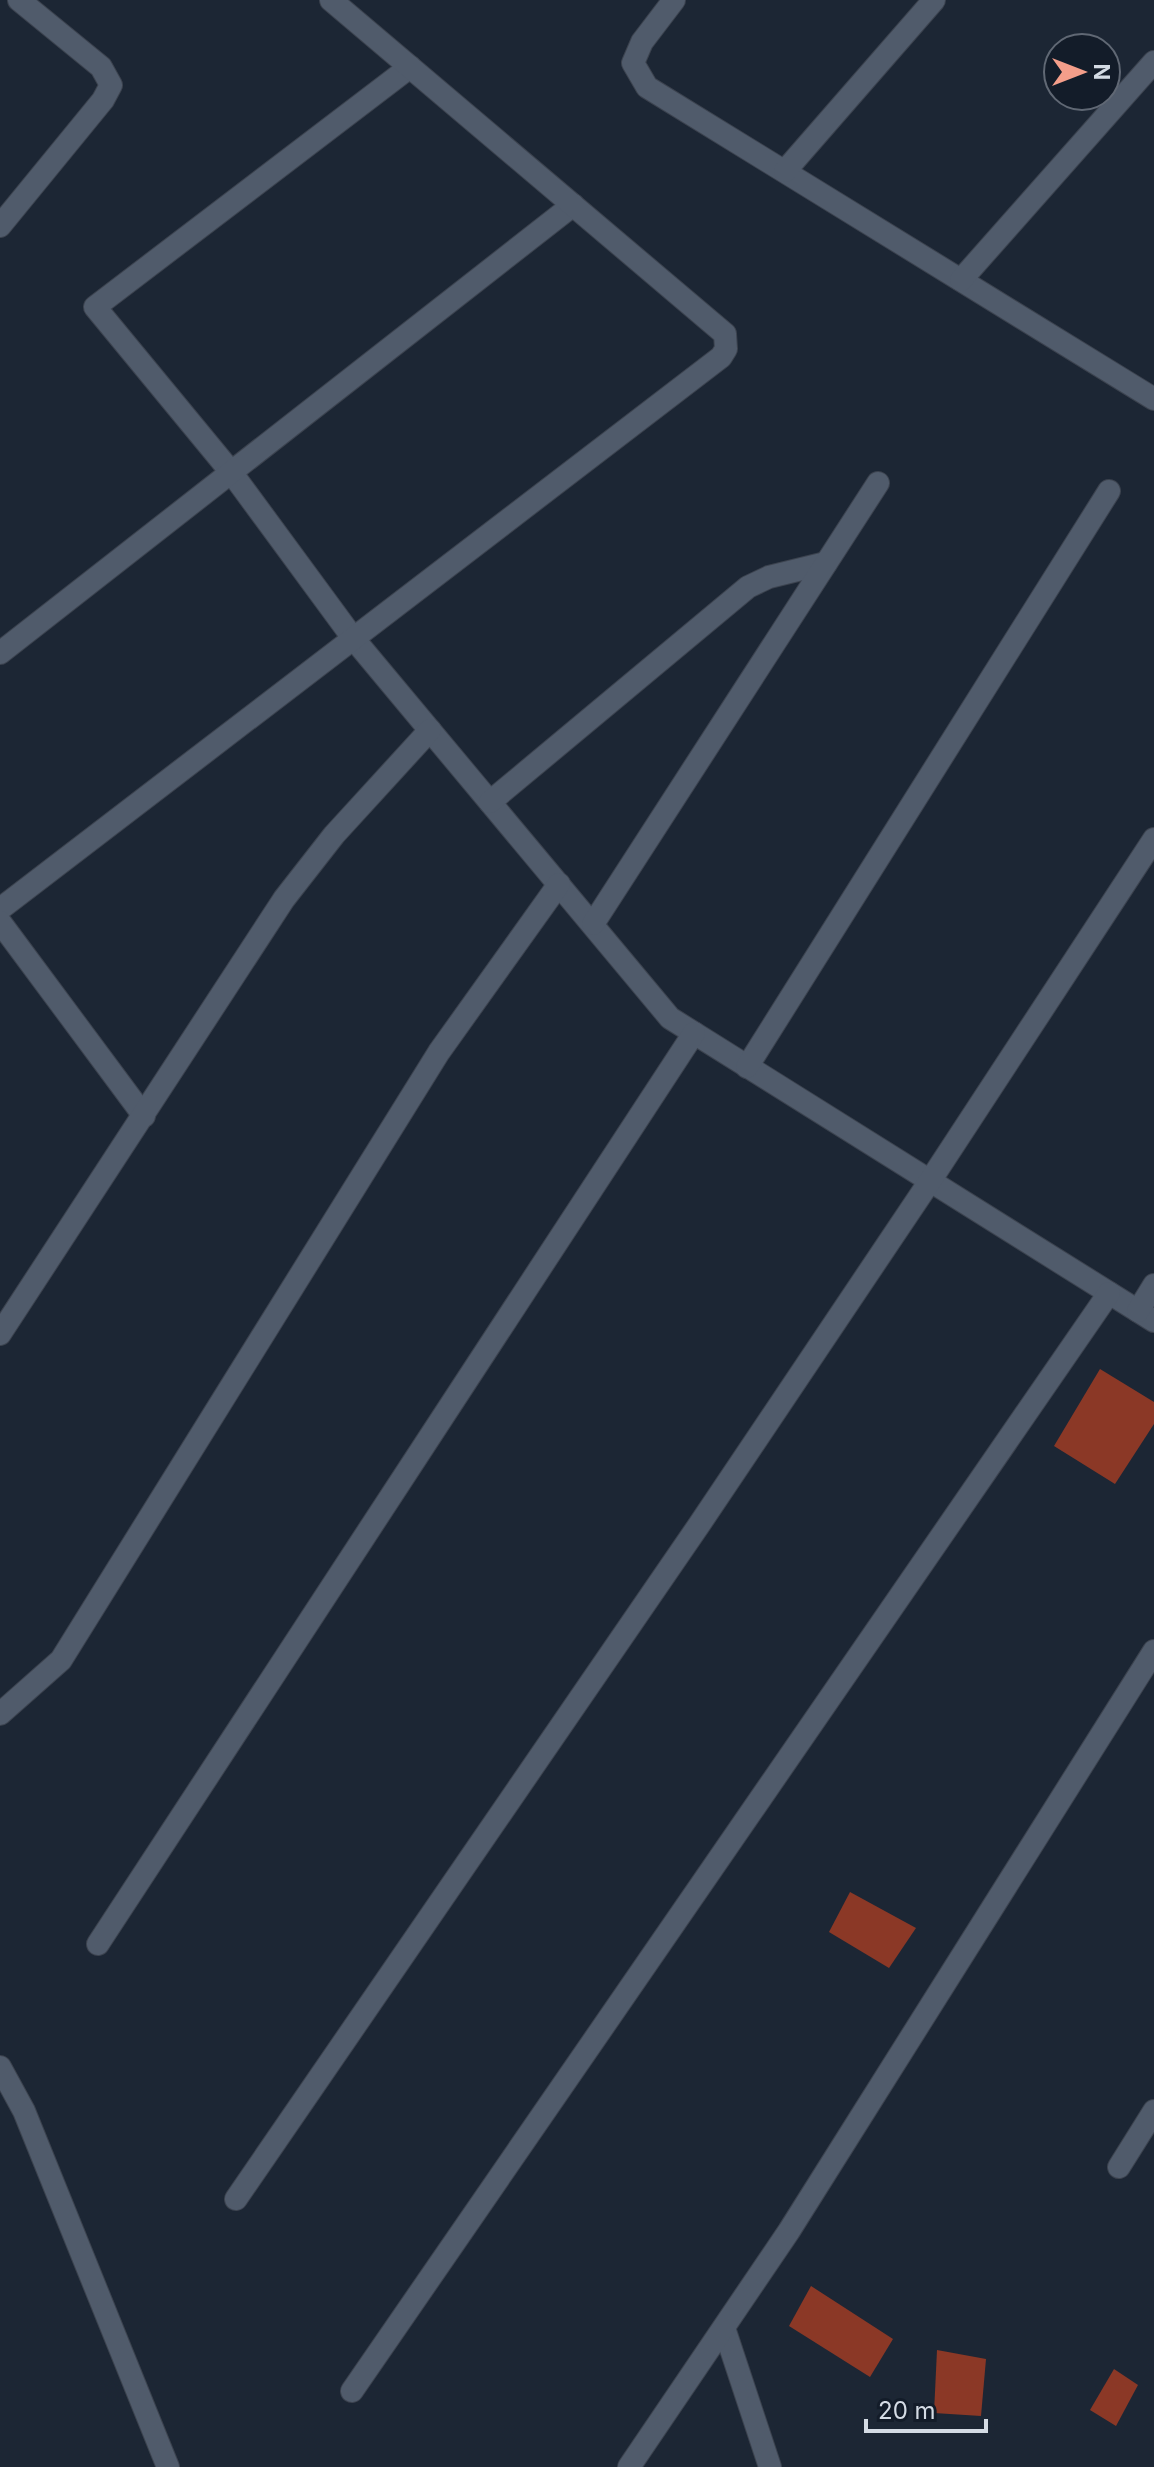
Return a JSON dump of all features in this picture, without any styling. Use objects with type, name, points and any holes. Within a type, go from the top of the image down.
[{"type":"street","points":[[0,226],[103,100],[111,85],[101,67],[19,0]]},
{"type":"street","points":[[0,909],[721,357],[726,349],[725,334],[331,0]]},
{"type":"street","points":[[674,0],[642,42],[633,63],[647,87],[1151,393]]},
{"type":"street","points":[[785,171],[934,0]]},
{"type":"street","points":[[961,280],[1154,62]]},
{"type":"street","points":[[410,67],[95,307],[231,472],[353,638],[670,1018],[1146,1316],[1154,1285]]},
{"type":"street","points":[[0,653],[573,205]]},
{"type":"street","points":[[593,924],[878,483]]},
{"type":"street","points":[[747,1067],[1109,491]]},
{"type":"street","points":[[490,802],[748,587],[769,577],[826,563]]},
{"type":"street","points":[[0,1334],[284,899],[334,835],[430,730]]},
{"type":"street","points":[[236,2199],[699,1525],[1154,839]]},
{"type":"street","points":[[0,1714],[61,1660],[439,1052],[559,884]]},
{"type":"street","points":[[0,922],[144,1116]]},
{"type":"street","points":[[98,1944],[694,1033]]},
{"type":"street","points":[[352,2391],[1109,1293]]},
{"type":"street","points":[[629,2467],[789,2231],[1154,1651]]},
{"type":"street","points":[[0,2067],[24,2111],[168,2467]]},
{"type":"street","points":[[1119,2167],[1154,2111]]},
{"type":"street","points":[[724,2328],[770,2467]]},
{"type":"building","points":[[1100,1369],[1154,1402],[1154,1424],[1115,1484],[1054,1446]]},
{"type":"building","points":[[850,1892],[916,1928],[889,1968],[829,1932]]},
{"type":"building","points":[[811,2286],[893,2339],[870,2377],[789,2326]]},
{"type":"building","points":[[937,2350],[986,2359],[981,2416],[934,2413]]},
{"type":"building","points":[[1114,2369],[1138,2385],[1116,2426],[1090,2410]]}]
